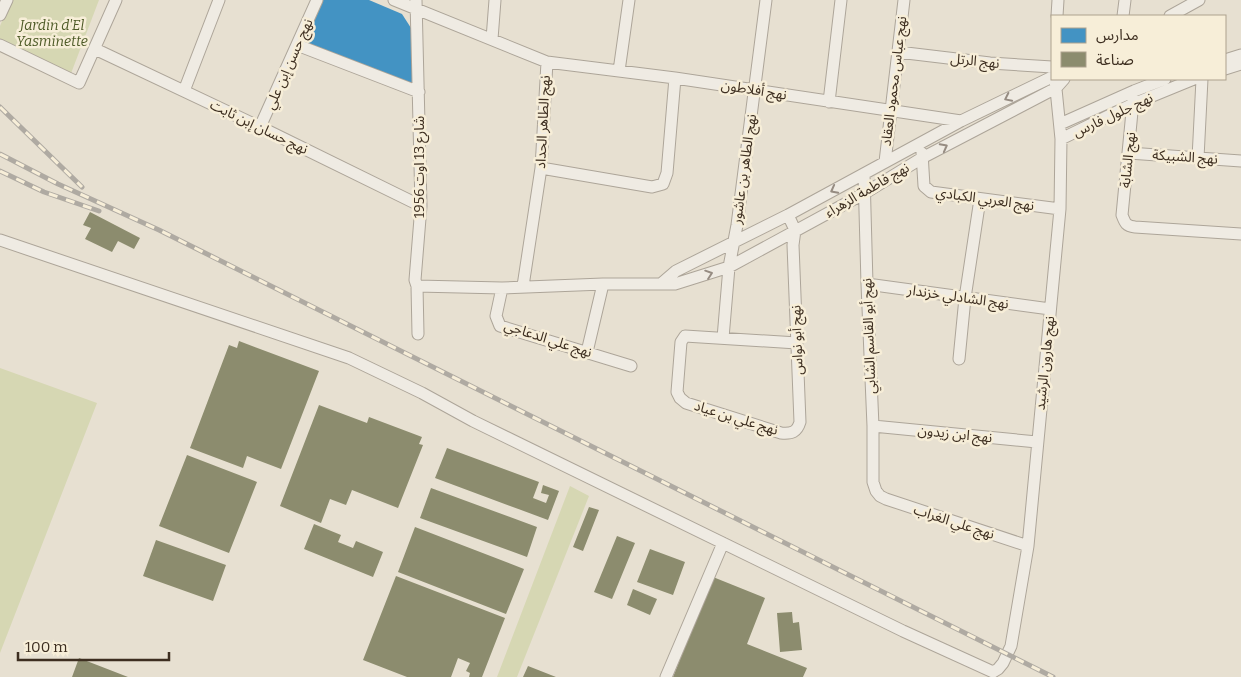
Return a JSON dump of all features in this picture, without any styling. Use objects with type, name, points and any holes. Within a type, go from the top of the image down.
[{"type":"street","points":[[0,15],[7,0]]},
{"type":"street","points":[[0,45],[79,83],[116,0]]},
{"type":"street","points":[[184,91],[219,0]]},
{"type":"street","name":"نهج حسن إبن علي","points":[[260,127],[317,0]]},
{"type":"street","name":"نهج الطاهر الحداد","points":[[394,0],[416,5],[547,62],[541,168],[523,286]]},
{"type":"street","points":[[492,39],[495,0]]},
{"type":"street","points":[[619,70],[629,0]]},
{"type":"street","name":"نهج الطاهر بن عاشور","points":[[723,338],[729,266],[737,225],[766,0]]},
{"type":"street","points":[[829,102],[841,0]]},
{"type":"street","name":"نهج عباس محمود العقاد","points":[[885,162],[904,0]]},
{"type":"street","points":[[1057,15],[1058,0]]},
{"type":"street","points":[[1123,15],[1124,0]]},
{"type":"street","points":[[1172,15],[1199,0]]},
{"type":"street","name":"شارع 13 اوت 1956","points":[[416,5],[421,206],[415,280],[417,286],[418,334]]},
{"type":"street","points":[[297,46],[419,92]]},
{"type":"street","name":"نهج حسان إبن ثابت","points":[[95,49],[421,206]]},
{"type":"street","name":"نهج الرتل","points":[[898,52],[990,63],[1051,67]]},
{"type":"street","points":[[1226,60],[1241,55]]},
{"type":"street","name":"نهج أفلاطون","points":[[547,62],[619,70],[961,121]]},
{"type":"street","points":[[1226,69],[1241,64]]},
{"type":"street","points":[[541,168],[652,187],[663,184],[667,173],[675,78]]},
{"type":"street","name":"نهج جلول فارس","points":[[1060,124],[1162,80]]},
{"type":"street","name":"نهج جلول فارس","points":[[1061,139],[1133,104],[1192,80]]},
{"type":"street","points":[[1198,158],[1202,80]]},
{"type":"street","name":"نهج فاطمة الزهراء","points":[[662,283],[676,271],[788,215],[961,121],[1054,81]]},
{"type":"street","name":"نهج فاطمة الزهراء","points":[[417,286],[502,288],[603,284],[676,284],[684,282],[729,266],[865,193],[1054,81]]},
{"type":"street","name":"نهج هارون الرشيد","points":[[723,543],[991,672],[998,669],[1011,646],[1028,546],[1060,209],[1061,139],[1054,81]]},
{"type":"street","name":"نهج الشابة","points":[[1134,91],[1122,215],[1125,223],[1129,226],[1241,234]]},
{"type":"street","name":"نهج العربي الكبادي","points":[[921,144],[924,186],[931,192],[1060,209]]},
{"type":"street","name":"نهج الشبيكة","points":[[1129,153],[1241,161]]},
{"type":"street","name":"نهج أبو القاسم الشابي","points":[[864,174],[873,426],[873,482],[880,496]]},
{"type":"street","points":[[959,359],[965,298],[980,199]]},
{"type":"street","points":[[788,215],[795,230]]},
{"type":"street","points":[[774,222],[782,238],[793,245]]},
{"type":"street","name":"نهج أبو نواس","points":[[794,432],[798,429],[800,422],[793,245],[795,230]]},
{"type":"street","points":[[0,240],[359,362],[473,421],[723,543],[666,677]]},
{"type":"street","points":[[588,352],[603,284]]},
{"type":"street","name":"نهج الشادلي خزندار","points":[[867,284],[1050,309]]},
{"type":"street","name":"نهج علي الدعاجي","points":[[502,288],[496,316],[500,326],[631,366]]},
{"type":"street","name":"نهج علي بن عياد","points":[[723,338],[685,336],[681,342],[677,392],[680,398],[686,403],[782,433],[794,432]]},
{"type":"street","points":[[723,338],[797,344]]},
{"type":"street","name":"نهج ابن زيدون","points":[[873,426],[1037,442]]},
{"type":"street","name":"نهج علي الغراب","points":[[880,496],[1028,546]]},
{"type":"green space","name":"Jardin d'El Yasminette","points":[[11,0],[99,0],[70,76],[0,44],[0,26]]},
{"type":"green space","points":[[0,368],[97,403],[0,653]]},
{"type":"green space","points":[[570,486],[589,496],[517,677],[497,677]]},
{"type":"building: مدارس","points":[[322,0],[369,0],[402,14],[411,28],[414,82],[409,85],[303,42]]},
{"type":"building: صناعة","points":[[90,212],[140,238],[134,249],[118,241],[112,252],[85,239],[91,228],[83,225]]},
{"type":"building: صناعة","points":[[239,341],[319,371],[281,469],[247,456],[243,468],[190,448],[229,345],[237,348]]},
{"type":"building: صناعة","points":[[319,405],[367,423],[369,417],[422,437],[419,444],[423,445],[398,508],[352,490],[346,505],[330,499],[321,523],[280,506]]},
{"type":"building: صناعة","points":[[447,448],[539,482],[533,498],[546,503],[549,495],[541,493],[543,485],[559,491],[548,520],[435,478]]},
{"type":"building: صناعة","points":[[187,455],[257,482],[229,553],[159,526]]},
{"type":"building: صناعة","points":[[431,488],[537,527],[527,557],[420,518]]},
{"type":"building: صناعة","points":[[589,507],[599,510],[583,551],[573,547]]},
{"type":"building: صناعة","points":[[314,524],[341,535],[338,542],[353,548],[356,541],[383,552],[373,577],[304,549]]},
{"type":"building: صناعة","points":[[415,527],[524,569],[506,614],[398,572]]},
{"type":"building: صناعة","points":[[617,536],[635,543],[612,599],[594,592]]},
{"type":"building: صناعة","points":[[156,540],[226,565],[213,601],[143,576]]},
{"type":"building: صناعة","points":[[650,549],[685,562],[673,595],[637,582]]},
{"type":"building: صناعة","points":[[396,576],[505,618],[482,677],[469,677],[470,673],[466,671],[470,663],[458,658],[451,677],[407,677],[363,660]]},
{"type":"building: صناعة","points":[[713,577],[765,598],[747,644],[807,668],[803,677],[673,677]]},
{"type":"building: صناعة","points":[[633,589],[657,599],[650,615],[627,605]]},
{"type":"building: صناعة","points":[[792,612],[793,623],[799,622],[802,650],[780,652],[777,613]]},
{"type":"building: صناعة","points":[[79,658],[128,677],[72,677]]},
{"type":"building: صناعة","points":[[528,666],[556,677],[523,677]]},
{"type":"railway","points":[[0,107],[82,187]]},
{"type":"railway","points":[[0,154],[58,184],[159,230],[1053,677]]},
{"type":"railway","points":[[0,171],[44,192],[99,211]]}]
